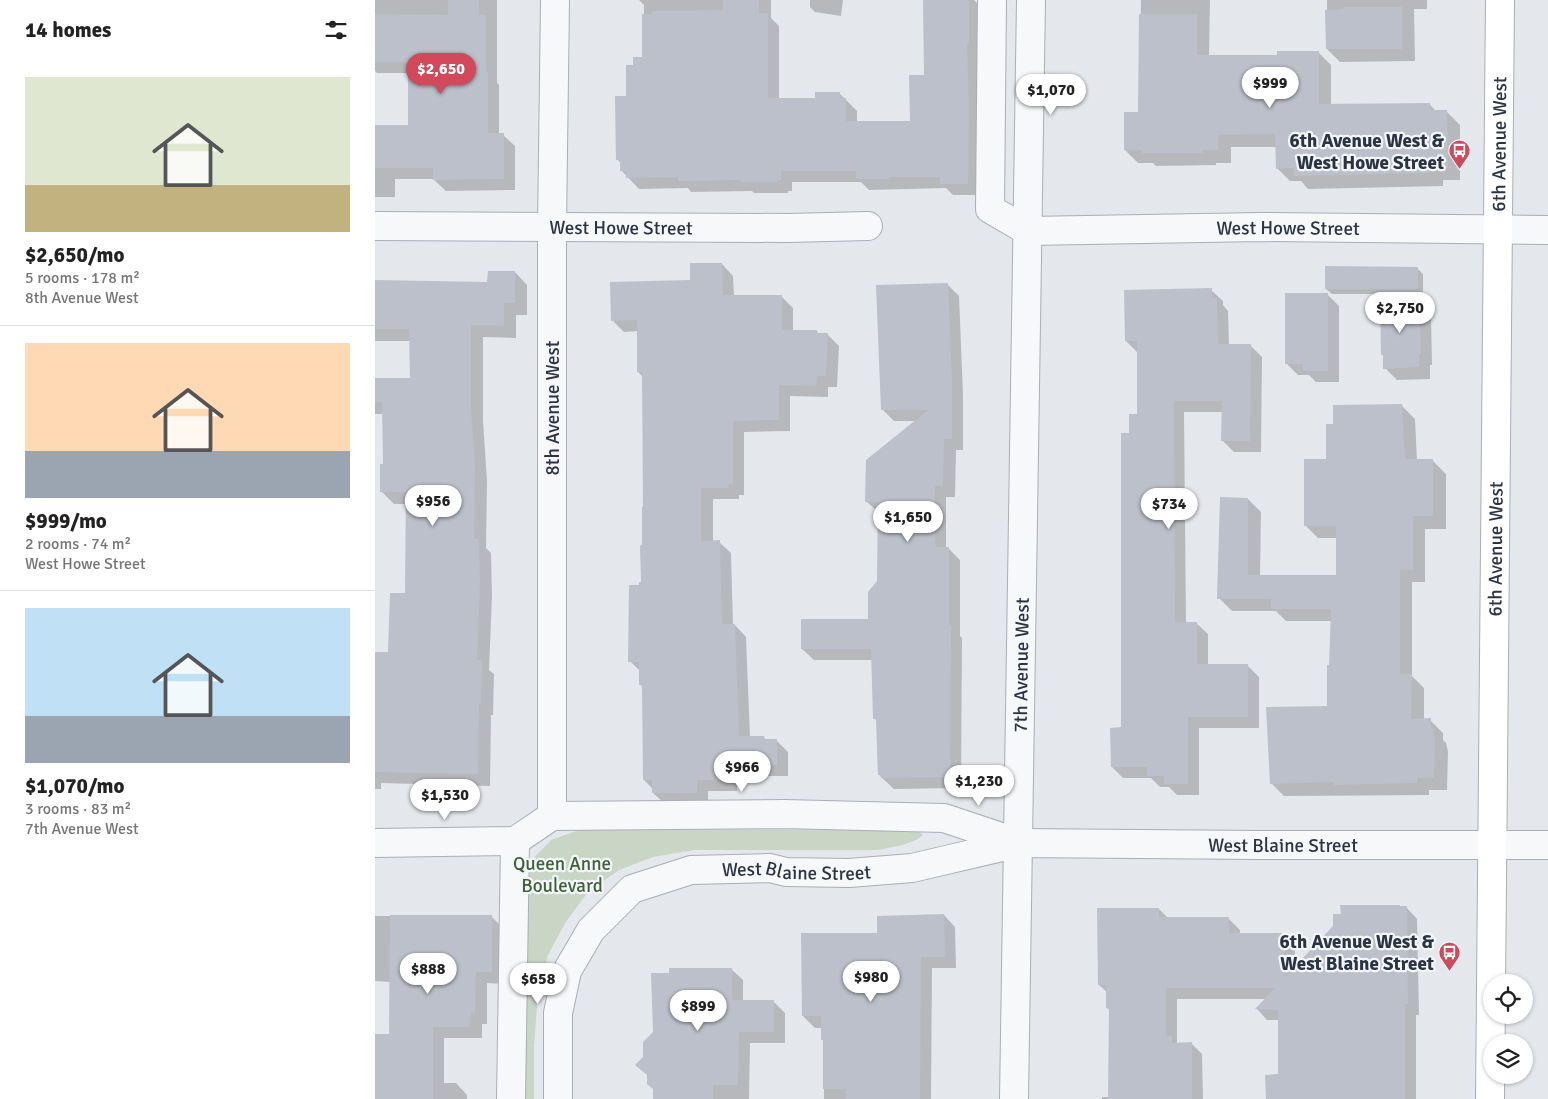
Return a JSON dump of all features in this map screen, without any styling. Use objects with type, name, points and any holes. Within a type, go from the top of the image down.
[{"type":"street","name":"8th Avenue West","points":[[552,816],[552,228],[555,0]]},
{"type":"street","points":[[992,0],[990,209],[1028,231]]},
{"type":"street","name":"7th Avenue West","points":[[1014,1099],[1031,0]]},
{"type":"street","name":"6th Avenue West","points":[[1490,1099],[1500,0]]},
{"type":"street","name":"West Howe Street","points":[[375,226],[788,228],[868,226]]},
{"type":"street","name":"West Howe Street","points":[[1028,231],[1260,228],[1548,230]]},
{"type":"street","name":"West Blaine Street","points":[[552,816],[784,814],[944,818],[1019,843]]},
{"type":"street","points":[[375,842],[515,841],[552,816]]},
{"type":"street","points":[[511,1099],[515,841]]},
{"type":"street","name":"West Blaine Street","points":[[558,1099],[558,1013],[567,971],[591,930],[632,888],[691,870],[770,868],[786,872],[849,873],[912,868],[1019,843],[1548,845]]},
{"type":"green space","name":"Queen Anne Boulevard","points":[[582,829],[918,830],[923,835],[908,843],[878,850],[694,850],[653,857],[619,870],[588,892],[565,923],[548,955],[538,993],[534,1046],[534,1099],[522,1099],[528,881],[532,860],[551,840]]},
{"type":"building","points":[[448,0],[479,0],[479,15],[486,15],[488,133],[504,133],[504,179],[433,180],[433,168],[375,168],[375,125],[408,125],[408,62],[375,62],[375,14],[448,15]]},
{"type":"building","points":[[723,0],[759,0],[759,14],[768,13],[768,98],[815,98],[815,92],[840,92],[840,98],[846,98],[846,121],[910,121],[909,75],[924,75],[923,0],[969,0],[969,44],[967,44],[969,105],[968,184],[940,184],[940,177],[856,179],[856,171],[781,171],[781,180],[777,180],[777,182],[741,182],[741,180],[678,181],[678,177],[626,178],[626,171],[620,171],[620,160],[616,160],[615,96],[626,96],[626,65],[633,65],[633,57],[642,57],[642,14],[652,14],[652,11],[723,10]]},
{"type":"building","points":[[1343,7],[1402,7],[1402,49],[1326,49],[1325,10],[1343,9]]},
{"type":"building","points":[[1139,14],[1197,14],[1197,55],[1277,55],[1277,51],[1319,51],[1319,104],[1430,103],[1430,110],[1447,110],[1448,168],[1430,168],[1430,173],[1294,176],[1294,168],[1276,169],[1275,134],[1218,135],[1218,150],[1203,150],[1203,153],[1142,153],[1142,150],[1124,150],[1124,112],[1138,112]]},
{"type":"building","points":[[690,263],[722,263],[723,295],[782,295],[782,330],[817,330],[817,333],[828,333],[826,376],[817,376],[816,386],[779,385],[779,420],[733,421],[733,484],[728,484],[729,488],[701,488],[701,541],[720,540],[722,624],[735,624],[739,736],[764,736],[764,739],[777,739],[777,765],[726,765],[726,780],[697,780],[697,793],[652,793],[652,780],[643,780],[642,685],[639,685],[639,662],[628,662],[629,585],[639,585],[639,582],[641,582],[640,546],[642,544],[643,507],[642,372],[637,372],[637,320],[611,321],[610,282],[690,280]]},
{"type":"building","points":[[1325,266],[1418,267],[1418,289],[1325,289]]},
{"type":"building","points":[[488,271],[515,271],[515,303],[504,303],[504,326],[471,325],[471,408],[475,467],[474,539],[479,539],[480,583],[477,660],[482,660],[478,774],[375,772],[375,652],[388,652],[390,593],[405,593],[406,492],[380,492],[380,464],[383,464],[382,402],[375,402],[375,378],[410,378],[409,329],[375,329],[375,280],[487,282]]},
{"type":"building","points":[[948,283],[952,439],[944,439],[943,486],[935,486],[935,537],[936,547],[949,547],[949,625],[951,625],[950,777],[881,778],[881,775],[878,775],[876,719],[873,719],[871,649],[801,649],[801,619],[868,619],[868,592],[877,581],[878,502],[865,502],[866,460],[928,410],[881,410],[876,285]]},
{"type":"building","points":[[1212,288],[1212,298],[1217,298],[1218,344],[1251,344],[1250,441],[1221,441],[1222,401],[1174,401],[1175,622],[1197,622],[1197,664],[1248,664],[1248,717],[1188,717],[1188,784],[1164,784],[1164,776],[1147,776],[1147,767],[1111,767],[1110,728],[1121,727],[1121,433],[1129,433],[1129,414],[1137,414],[1137,341],[1125,341],[1124,290]]},
{"type":"building","points":[[1285,293],[1328,293],[1328,371],[1303,371],[1303,364],[1285,364]]},
{"type":"building","points":[[1380,302],[1420,302],[1421,354],[1419,354],[1419,367],[1383,369]]},
{"type":"building","points":[[1402,404],[1405,459],[1433,459],[1433,516],[1413,516],[1413,570],[1400,570],[1400,674],[1412,674],[1411,719],[1431,718],[1431,729],[1434,729],[1435,737],[1434,778],[1417,778],[1417,783],[1334,785],[1334,782],[1270,784],[1266,707],[1327,706],[1327,665],[1329,665],[1331,609],[1271,609],[1271,599],[1217,599],[1220,497],[1248,498],[1248,575],[1336,575],[1336,526],[1304,526],[1304,459],[1326,459],[1326,424],[1333,424],[1333,405]]},
{"type":"building","points":[[1340,905],[1407,906],[1408,1004],[1405,1004],[1405,1099],[1266,1099],[1265,1075],[1278,1074],[1278,1010],[1255,1009],[1275,988],[1166,988],[1166,1036],[1172,1036],[1172,1043],[1192,1042],[1192,1099],[1108,1099],[1109,1008],[1106,1008],[1106,985],[1098,985],[1097,908],[1159,908],[1159,917],[1229,917],[1229,933],[1285,933],[1285,977],[1333,926],[1333,914],[1341,914]]},
{"type":"building","points":[[944,914],[945,957],[921,957],[920,1099],[846,1099],[846,1089],[823,1089],[821,1016],[802,1016],[801,933],[877,933],[877,916]]},
{"type":"building","points":[[390,915],[492,915],[492,972],[476,972],[475,1013],[471,1012],[470,1027],[433,1027],[433,1099],[375,1099],[375,1034],[389,1034]]},
{"type":"building","points":[[669,968],[732,968],[732,1000],[774,1000],[774,1032],[739,1032],[738,1085],[713,1085],[713,1099],[653,1099],[653,1089],[647,1084],[647,1075],[635,1065],[643,1057],[643,1042],[653,1032],[651,973],[669,973]]},
{"type":"place","name":"6th Avenue West & West Howe Street","points":[[1460,170]]},
{"type":"place","name":"6th Avenue West & West Blaine Street","points":[[1450,971]]}]
